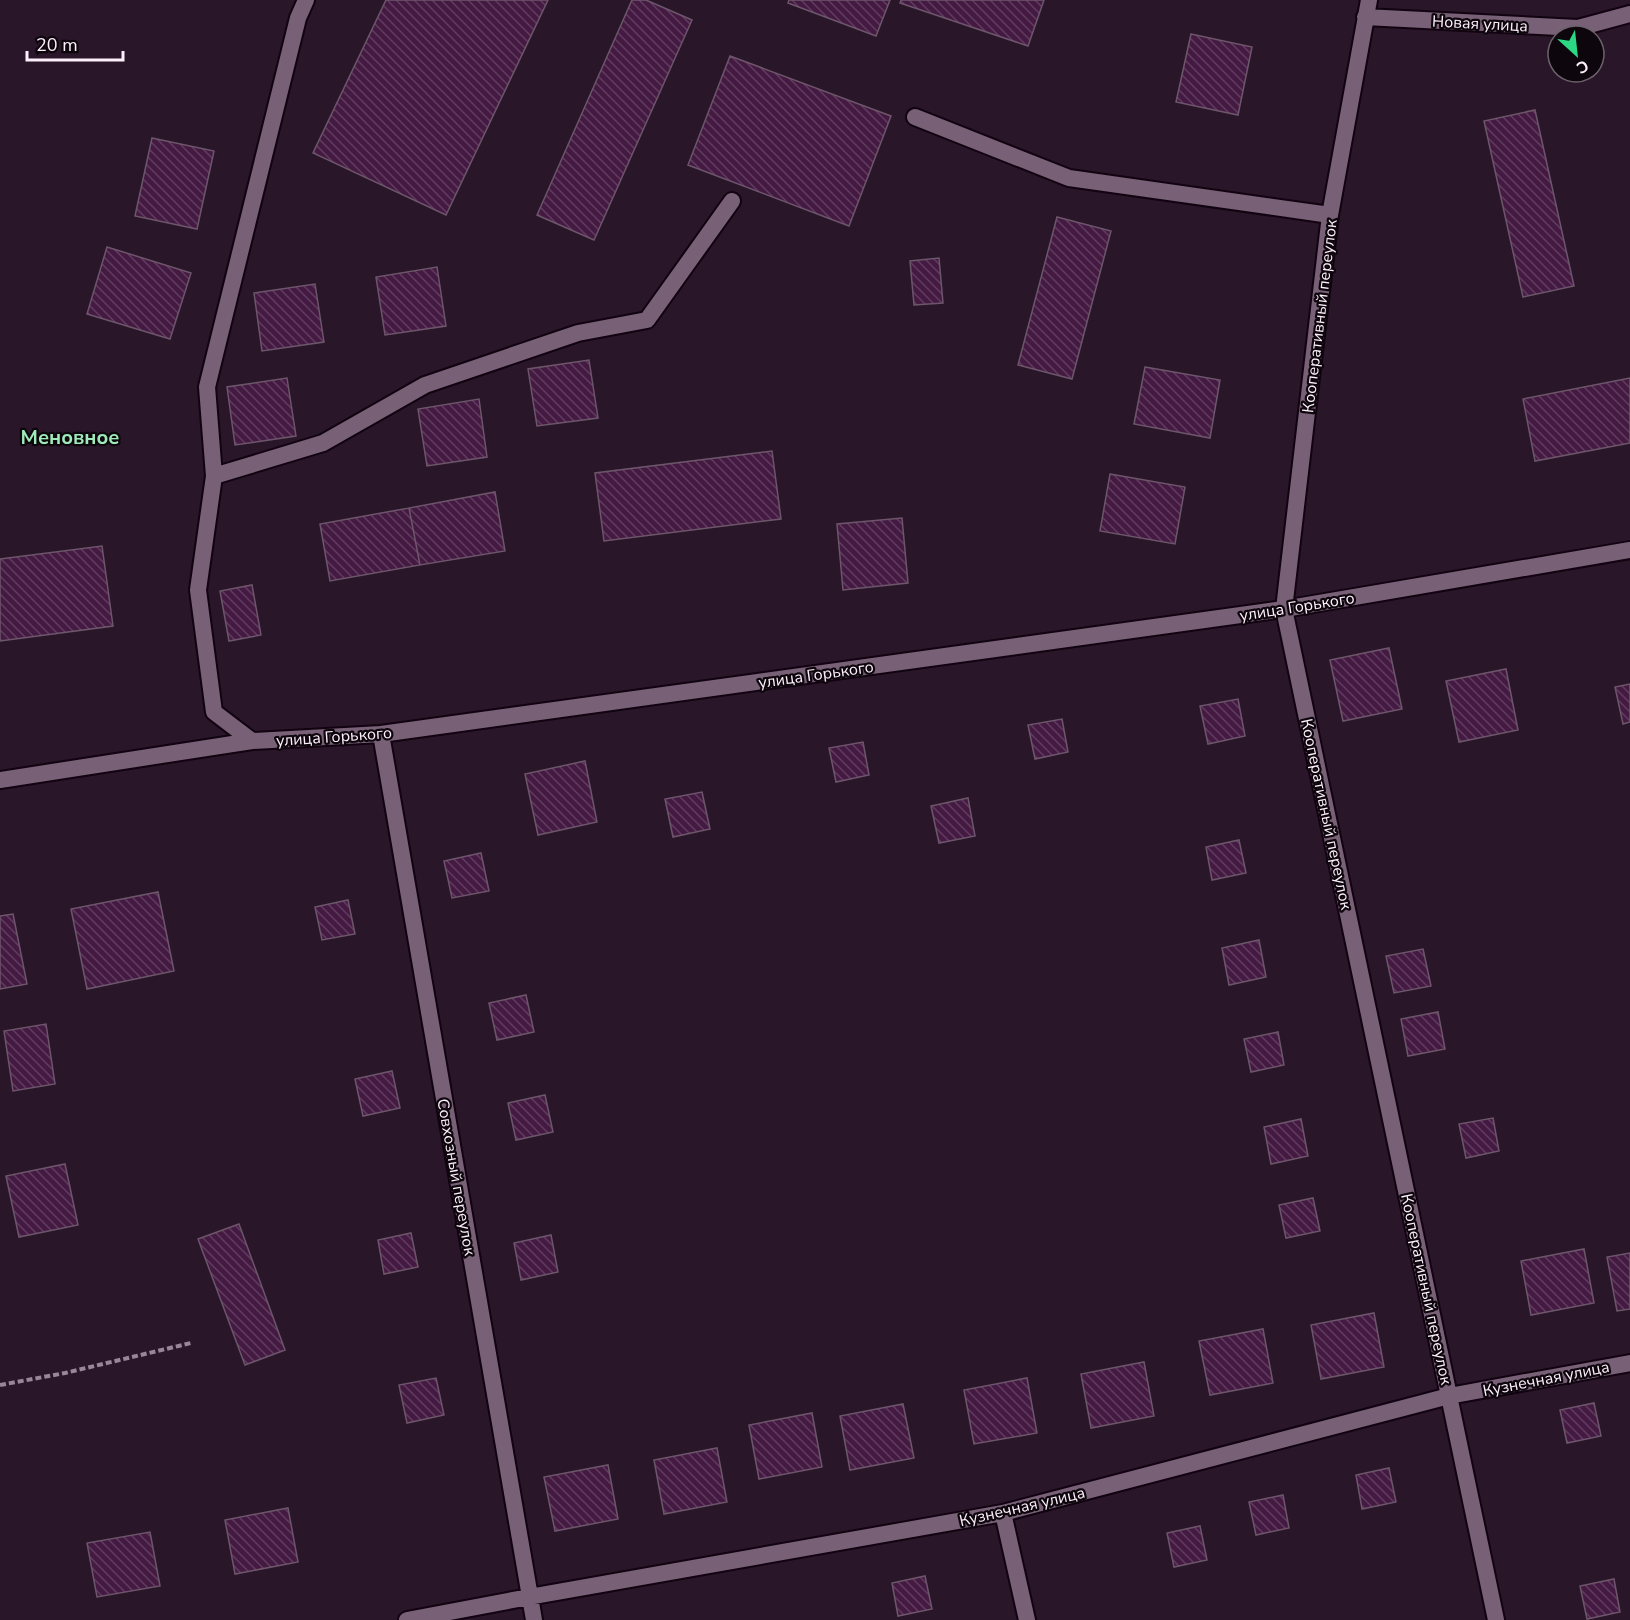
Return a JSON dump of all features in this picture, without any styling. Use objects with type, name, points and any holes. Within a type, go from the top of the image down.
[{"type":"lane","points":[[252,741],[214,712],[198,590],[214,476],[207,387],[298,18],[306,0]]},
{"type":"lane","name":"Кооперативный переулок","points":[[1369,0],[1330,215],[1284,609],[1496,1620]]},
{"type":"lane","name":"Новая улица","points":[[1365,17],[1578,28],[1630,14]]},
{"type":"lane","points":[[915,117],[1069,178],[1330,215]]},
{"type":"lane","points":[[214,476],[323,442],[425,386],[578,333],[647,320],[732,201]]},
{"type":"lane","name":"улица Горького","points":[[0,780],[252,741],[381,734],[1284,609],[1630,550]]},
{"type":"lane","name":"Совхозный переулок","points":[[381,734],[534,1620]]},
{"type":"lane","name":"Кузнечная улица","points":[[407,1620],[1003,1513],[1449,1396],[1630,1363]]},
{"type":"lane","points":[[1003,1513],[1027,1620]]},
{"type":"path","points":[[0,1385],[65,1373],[191,1343]]},
{"type":"building","points":[[386,0],[548,0],[446,215],[313,153]]},
{"type":"building","points":[[632,0],[646,0],[692,20],[594,240],[537,215]]},
{"type":"building","points":[[789,0],[890,0],[876,36],[788,3]]},
{"type":"building","points":[[901,0],[1044,0],[1028,46],[900,3]]},
{"type":"building","points":[[1191,34],[1252,47],[1238,115],[1176,102]]},
{"type":"building","points":[[730,56],[891,116],[849,226],[688,165]]},
{"type":"building","points":[[1535,110],[1574,286],[1523,297],[1484,121]]},
{"type":"building","points":[[152,138],[214,151],[197,229],[135,216]]},
{"type":"building","points":[[1057,217],[1111,231],[1072,379],[1018,365]]},
{"type":"building","points":[[107,247],[191,273],[170,339],[87,314]]},
{"type":"building","points":[[939,258],[943,303],[914,305],[910,261]]},
{"type":"building","points":[[437,267],[446,326],[385,335],[376,277]]},
{"type":"building","points":[[315,284],[324,342],[262,351],[254,293]]},
{"type":"building","points":[[589,360],[598,418],[537,426],[528,369]]},
{"type":"building","points":[[1145,367],[1220,380],[1210,438],[1134,424]]},
{"type":"building","points":[[287,378],[296,436],[235,445],[227,387]]},
{"type":"building","points":[[1630,378],[1630,443],[1535,461],[1523,399]]},
{"type":"building","points":[[479,399],[487,457],[427,466],[418,409]]},
{"type":"building","points":[[772,451],[781,519],[604,541],[595,473]]},
{"type":"building","points":[[1110,474],[1185,487],[1175,544],[1100,531]]},
{"type":"building","points":[[495,492],[505,551],[420,565],[409,508]]},
{"type":"building","points":[[409,508],[420,565],[330,581],[320,524]]},
{"type":"building","points":[[902,518],[908,583],[843,590],[837,524]]},
{"type":"building","points":[[102,546],[113,626],[0,641],[0,559]]},
{"type":"building","points":[[252,585],[261,635],[229,641],[220,591]]},
{"type":"building","points":[[1389,648],[1402,709],[1343,721],[1330,660]]},
{"type":"building","points":[[1506,669],[1518,730],[1459,742],[1446,681]]},
{"type":"building","points":[[1630,684],[1630,722],[1623,724],[1615,687]]},
{"type":"building","points":[[1238,699],[1245,736],[1208,744],[1200,706]]},
{"type":"building","points":[[1062,719],[1068,752],[1035,759],[1028,725]]},
{"type":"building","points":[[863,742],[869,775],[836,782],[829,748]]},
{"type":"building","points":[[585,761],[597,822],[538,835],[525,774]]},
{"type":"building","points":[[702,792],[710,829],[673,837],[665,799]]},
{"type":"building","points":[[968,798],[975,836],[939,843],[931,806]]},
{"type":"building","points":[[1239,840],[1246,873],[1212,880],[1206,847]]},
{"type":"building","points":[[481,853],[489,891],[452,898],[444,861]]},
{"type":"building","points":[[158,892],[174,971],[87,989],[71,909]]},
{"type":"building","points":[[348,900],[355,934],[322,940],[315,907]]},
{"type":"building","points":[[13,914],[27,984],[0,989],[0,916]]},
{"type":"building","points":[[1259,940],[1266,977],[1229,985],[1222,948]]},
{"type":"building","points":[[1423,949],[1431,986],[1394,993],[1386,956]]},
{"type":"building","points":[[526,995],[534,1032],[497,1040],[489,1003]]},
{"type":"building","points":[[1438,1012],[1445,1049],[1408,1056],[1401,1019]]},
{"type":"building","points":[[46,1024],[55,1084],[13,1091],[4,1031]]},
{"type":"building","points":[[1278,1032],[1284,1065],[1251,1072],[1244,1039]]},
{"type":"building","points":[[392,1071],[400,1108],[363,1116],[355,1079]]},
{"type":"building","points":[[545,1095],[553,1132],[516,1140],[508,1103]]},
{"type":"building","points":[[1493,1118],[1499,1151],[1466,1158],[1459,1124]]},
{"type":"building","points":[[1301,1119],[1308,1156],[1271,1164],[1264,1127]]},
{"type":"building","points":[[65,1164],[78,1225],[19,1237],[6,1176]]},
{"type":"building","points":[[1313,1198],[1320,1231],[1286,1238],[1279,1205]]},
{"type":"building","points":[[239,1224],[285,1350],[245,1365],[198,1239]]},
{"type":"building","points":[[411,1233],[418,1267],[384,1274],[378,1240]]},
{"type":"building","points":[[551,1235],[558,1272],[521,1280],[514,1243]]},
{"type":"building","points":[[1584,1249],[1594,1303],[1531,1315],[1521,1261]]},
{"type":"building","points":[[1630,1253],[1630,1309],[1617,1311],[1607,1257]]},
{"type":"building","points":[[1374,1313],[1384,1367],[1321,1379],[1311,1325]]},
{"type":"building","points":[[1263,1329],[1273,1383],[1210,1395],[1199,1341]]},
{"type":"building","points":[[1144,1362],[1154,1416],[1091,1428],[1081,1374]]},
{"type":"building","points":[[436,1378],[444,1415],[407,1423],[399,1385]]},
{"type":"building","points":[[1027,1378],[1037,1433],[974,1444],[964,1390]]},
{"type":"building","points":[[1594,1403],[1601,1436],[1567,1443],[1560,1410]]},
{"type":"building","points":[[903,1404],[914,1458],[850,1470],[840,1416]]},
{"type":"building","points":[[812,1413],[822,1467],[759,1479],[749,1425]]},
{"type":"building","points":[[717,1448],[727,1502],[664,1514],[654,1460]]},
{"type":"building","points":[[608,1465],[618,1519],[555,1531],[544,1477]]},
{"type":"building","points":[[1389,1468],[1396,1502],[1362,1509],[1356,1475]]},
{"type":"building","points":[[1283,1495],[1289,1528],[1256,1535],[1249,1502]]},
{"type":"building","points":[[288,1508],[298,1562],[235,1574],[225,1520]]},
{"type":"building","points":[[1200,1526],[1207,1560],[1174,1567],[1167,1533]]},
{"type":"building","points":[[150,1532],[160,1586],[97,1597],[87,1543]]},
{"type":"building","points":[[925,1576],[932,1609],[898,1616],[892,1583]]},
{"type":"building","points":[[1614,1579],[1620,1612],[1587,1619],[1580,1586]]},
{"type":"district","name":"Меновное","points":[[70,437]]}]
